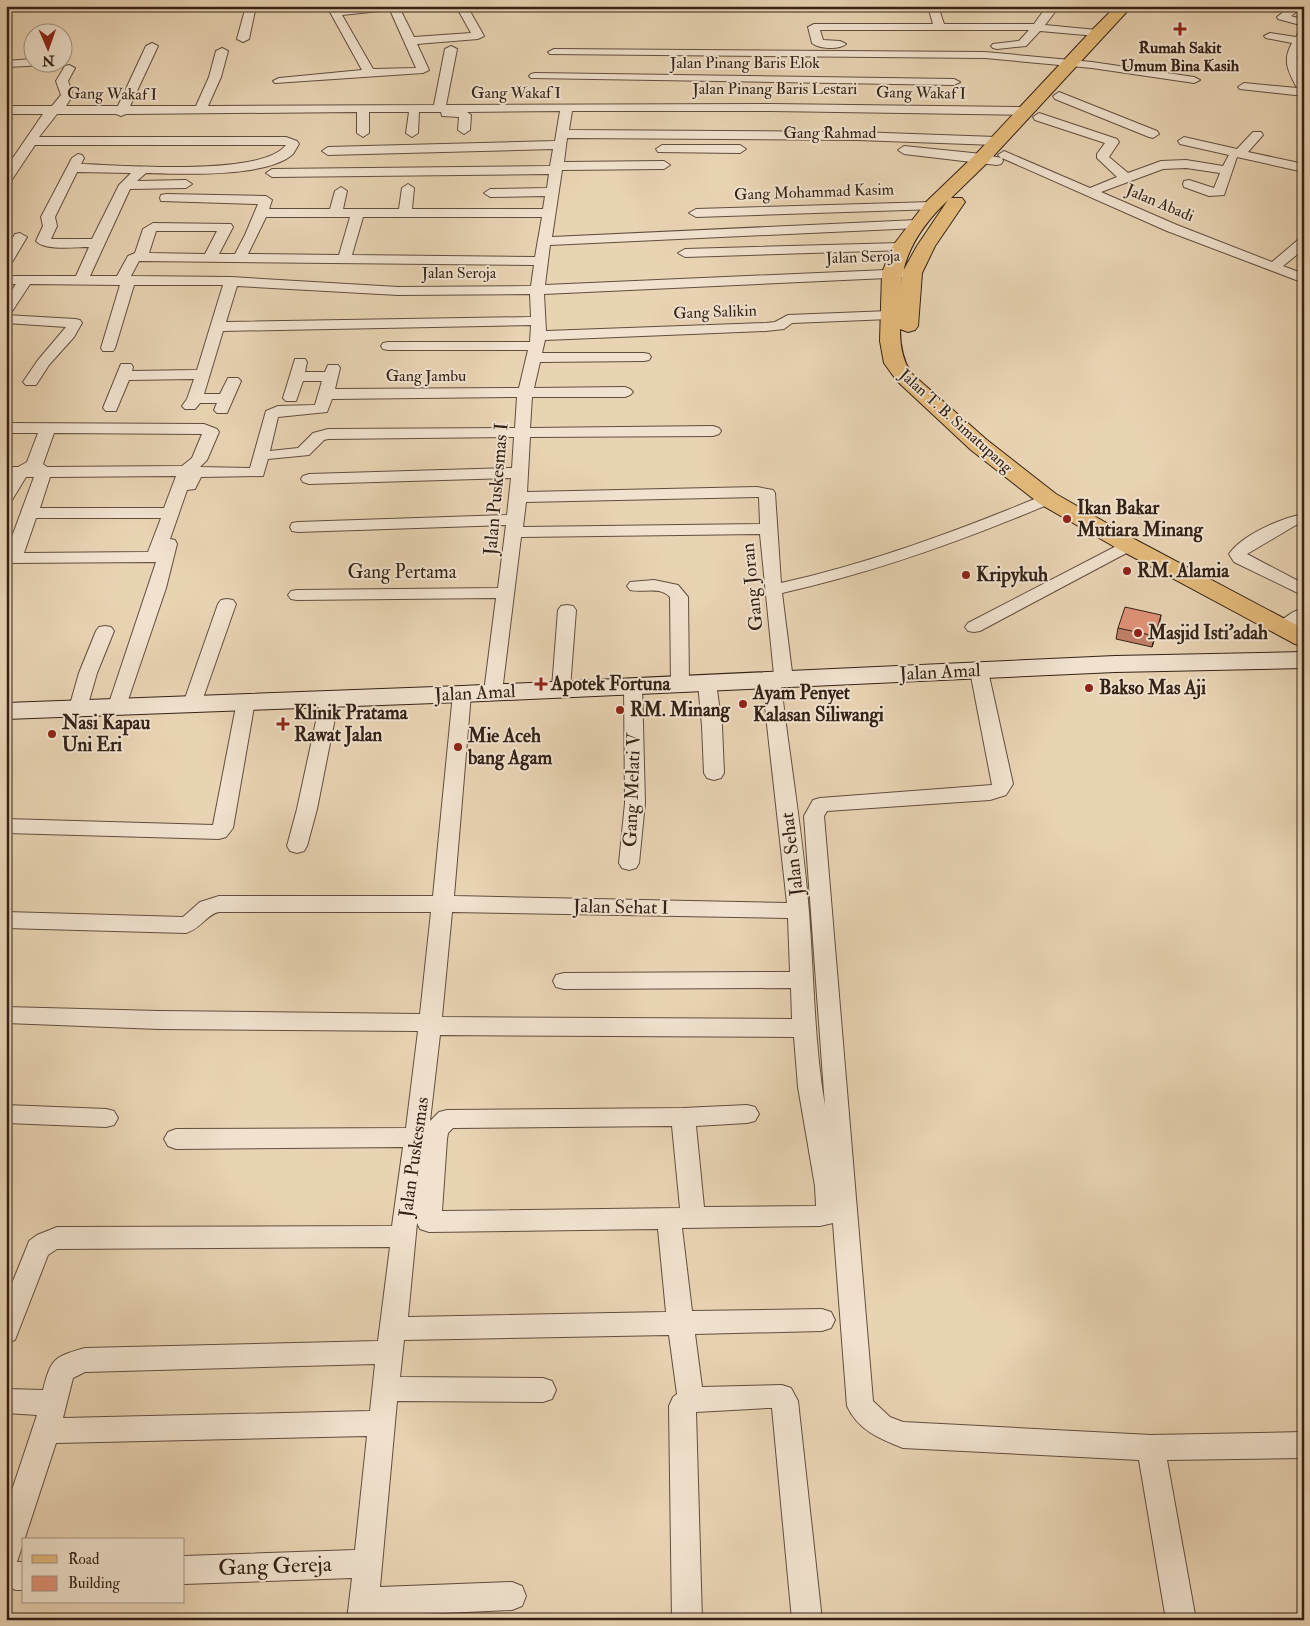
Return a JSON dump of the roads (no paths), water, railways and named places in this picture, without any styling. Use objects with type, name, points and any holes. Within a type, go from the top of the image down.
[{"type":"main road","name":"Jalan T. B. Simatupang","points":[[1121,32],[1132,9]]},
{"type":"main road","name":"Jalan T. B. Simatupang","points":[[1132,9],[1097,33],[1072,62],[1033,114],[995,154],[926,246],[902,273],[890,315],[890,340],[894,363],[904,377],[969,428],[1048,485],[1094,513],[1298,625]]},
{"type":"main road","name":"Jalan T. B. Simatupang","points":[[1033,114],[1068,87],[1103,52]]},
{"type":"main road","name":"Jalan T. B. Simatupang","points":[[995,154],[937,202],[917,224],[901,248],[909,349],[917,369],[1006,468],[1048,499],[1128,545],[1298,625]]},
{"type":"street","points":[[242,39],[251,6]]},
{"type":"street","points":[[368,73],[348,32],[334,9],[400,6]]},
{"type":"street","points":[[449,6],[467,38]]},
{"type":"street","points":[[410,41],[478,36],[461,6]]},
{"type":"street","points":[[854,9],[876,6]]},
{"type":"street","points":[[933,6],[940,26]]},
{"type":"street","points":[[1052,6],[1053,8],[1036,27],[1027,40],[1018,45],[1011,46],[821,44],[817,42],[813,28],[817,26],[1036,27],[1097,33]]},
{"type":"street","points":[[1299,6],[1282,17],[1304,23]]},
{"type":"street","points":[[279,81],[423,70],[393,7]]},
{"type":"street","points":[[1270,36],[1302,38],[1290,57],[1290,66],[1304,91]]},
{"type":"street","points":[[121,112],[152,46]]},
{"type":"street","points":[[439,109],[451,49]]},
{"type":"street","points":[[200,111],[215,76],[222,51]]},
{"type":"street","points":[[554,52],[652,53],[786,66],[984,55],[1072,62],[1194,80]]},
{"type":"street","points":[[650,79],[652,53]]},
{"type":"street","points":[[954,82],[984,55]]},
{"type":"street","points":[[6,64],[22,63]]},
{"type":"street","points":[[786,66],[791,106]]},
{"type":"street","name":"Jalan Pinang Baris Elok","points":[[535,76],[650,79],[786,66],[954,82]]},
{"type":"street","points":[[6,178],[53,110],[60,106],[67,95],[62,81],[65,72]]},
{"type":"street","name":"Jalan Pinang Baris Lestari","points":[[650,79],[648,100],[654,104],[791,106],[925,107],[932,105],[954,82]]},
{"type":"street","points":[[1068,87],[1153,134]]},
{"type":"street","points":[[1244,87],[1304,91]]},
{"type":"street","name":"Gang Wakaf I","points":[[12,110],[364,112],[439,109],[928,109],[1033,114],[1113,142],[1103,154],[1103,158],[1127,179]]},
{"type":"street","name":"Jalan Puskesmas I","points":[[494,692],[518,496],[518,473],[525,393],[537,337],[538,290],[566,109]]},
{"type":"street","points":[[6,126],[12,110]]},
{"type":"street","points":[[363,133],[364,112],[464,113],[464,130]]},
{"type":"street","points":[[412,132],[414,114]]},
{"type":"street","points":[[861,136],[869,128],[882,125],[934,127]]},
{"type":"street","points":[[328,150],[561,135],[861,136],[995,154]]},
{"type":"street","points":[[1189,184],[1209,192],[1219,192],[1227,170],[1238,152],[1258,136]]},
{"type":"street","points":[[86,140],[48,217],[50,226],[44,242],[96,243]]},
{"type":"street","points":[[32,141],[286,141],[293,144],[292,148],[273,159],[236,168],[208,170],[72,168]]},
{"type":"street","points":[[1184,141],[1304,168]]},
{"type":"street","points":[[662,149],[751,148]]},
{"type":"street","name":"Gang Rahmad","points":[[790,148],[910,150],[995,154]]},
{"type":"street","name":"Jalan Abadi","points":[[995,154],[1090,192],[1172,228],[1304,279]]},
{"type":"street","points":[[1090,192],[1154,167],[1171,164],[1227,170]]},
{"type":"street","points":[[272,173],[664,165]]},
{"type":"street","points":[[81,281],[96,243],[125,185],[143,169]]},
{"type":"street","points":[[125,185],[182,185],[208,170]]},
{"type":"street","points":[[405,212],[408,188]]},
{"type":"street","points":[[336,212],[341,191]]},
{"type":"street","points":[[490,192],[552,192]]},
{"type":"street","points":[[814,197],[937,202]]},
{"type":"street","points":[[166,198],[263,198],[266,201],[240,258]]},
{"type":"street","name":"Gang Mohammad Kasim","points":[[696,213],[937,202]]},
{"type":"street","points":[[344,260],[358,212]]},
{"type":"street","points":[[261,213],[549,213]]},
{"type":"street","points":[[1172,228],[1186,222]]},
{"type":"street","points":[[543,251],[917,224]]},
{"type":"street","points":[[141,257],[150,229],[153,227],[226,227],[210,257]]},
{"type":"street","points":[[6,261],[20,237]]},
{"type":"street","points":[[1274,267],[1304,242]]},
{"type":"street","points":[[108,348],[125,281],[133,259],[141,257],[344,260],[650,245]]},
{"type":"street","points":[[685,253],[859,247],[901,248]]},
{"type":"street","name":"Jalan Seroja","points":[[6,280],[231,281],[398,291],[538,290],[902,273]]},
{"type":"street","points":[[6,310],[26,280]]},
{"type":"street","points":[[231,281],[203,374],[192,402],[224,404],[234,381]]},
{"type":"street","name":"Gang Salikin","points":[[537,337],[766,328],[779,326],[788,319],[890,315]]},
{"type":"street","points":[[6,319],[75,323],[70,334],[43,364],[31,382]]},
{"type":"street","points":[[388,346],[537,337],[674,320]]},
{"type":"street","points":[[216,327],[537,337],[644,357]]},
{"type":"street","points":[[291,398],[300,362]]},
{"type":"street","points":[[111,408],[125,371],[203,374]]},
{"type":"street","name":"Gang Jambu","points":[[296,377],[525,393],[625,392]]},
{"type":"street","points":[[117,706],[157,588],[178,515],[194,473],[257,473],[270,414],[278,411],[322,409],[331,379]]},
{"type":"street","points":[[6,428],[210,430],[211,432],[199,460],[186,471],[155,557],[10,557],[30,513],[26,470]]},
{"type":"street","points":[[6,497],[26,470],[48,428]]},
{"type":"street","points":[[272,455],[303,452],[319,436],[328,434],[521,434],[713,431]]},
{"type":"street","points":[[26,470],[186,471]]},
{"type":"street","points":[[309,478],[518,473]]},
{"type":"street","name":"Gang Joran","points":[[518,496],[764,492],[768,496],[768,529],[777,680]]},
{"type":"street","points":[[773,590],[814,582],[875,565],[975,530],[1048,499]]},
{"type":"street","points":[[30,513],[170,513]]},
{"type":"street","points":[[1304,520],[1291,521],[1242,548],[1238,554],[1240,558],[1304,591]]},
{"type":"street","points":[[298,527],[514,526],[768,529]]},
{"type":"street","points":[[974,626],[1128,545]]},
{"type":"street","points":[[636,586],[673,588],[677,592],[679,597],[680,684]]},
{"type":"street","name":"Gang Pertama","points":[[297,595],[506,594]]},
{"type":"street","points":[[192,704],[227,604]]},
{"type":"street","points":[[561,688],[567,610]]},
{"type":"street","points":[[78,708],[88,672],[104,630]]},
{"type":"street","name":"Jalan Amal","points":[[6,711],[462,694],[1115,664],[1304,660]]},
{"type":"street","points":[[979,670],[1003,784],[999,790],[990,793],[820,805],[814,816],[860,1406],[880,1426],[903,1435],[1151,1448],[1304,1445]]},
{"type":"street","name":"Jalan Sehat","points":[[681,1218],[820,1216],[829,1214],[827,1186],[810,1087],[804,1028],[800,980],[798,911],[777,680]]},
{"type":"street","points":[[707,683],[714,773]]},
{"type":"street","name":"Gang Melati V","points":[[629,863],[635,803],[633,686]]},
{"type":"street","name":"Jalan Puskesmas","points":[[363,1611],[391,1340],[412,1227],[417,1137],[443,904],[462,694]]},
{"type":"street","points":[[297,846],[307,809],[330,698]]},
{"type":"street","points":[[8,830],[219,832],[223,828],[246,702]]},
{"type":"street","name":"Jalan Sehat I","points":[[6,920],[180,925],[192,922],[202,909],[211,904],[443,904],[798,911]]},
{"type":"street","points":[[564,981],[800,980]]},
{"type":"street","points":[[6,1015],[430,1025],[804,1028]]},
{"type":"street","points":[[6,1114],[106,1118]]},
{"type":"street","points":[[412,1227],[437,1129],[447,1119],[684,1117],[747,1114]]},
{"type":"street","points":[[684,1117],[680,1324],[691,1400]]},
{"type":"street","points":[[176,1139],[417,1137]]},
{"type":"street","points":[[6,1332],[38,1250],[46,1242],[57,1238],[681,1218]]},
{"type":"street","points":[[6,1555],[9,1540],[47,1431],[61,1372],[75,1361],[391,1340],[680,1324],[822,1320]]},
{"type":"street","points":[[386,1389],[543,1390]]},
{"type":"street","points":[[687,1620],[682,1406],[691,1400],[767,1396],[782,1397],[785,1401],[807,1620]]},
{"type":"street","points":[[6,1402],[53,1403]]},
{"type":"street","points":[[47,1431],[382,1423]]},
{"type":"street","points":[[1151,1448],[1181,1620]]},
{"type":"street","name":"Gang Gereja","points":[[185,1570],[367,1563]]},
{"type":"street","points":[[6,1572],[22,1576]]},
{"type":"street","points":[[363,1611],[512,1596]]},
{"type":"place","name":"Rumah Sakit Umum Bina Kasih","points":[[1180,29]]},
{"type":"place","name":"Ikan Bakar Mutiara Minang","points":[[1067,519]]},
{"type":"place","name":"RM. Alamia","points":[[1127,571]]},
{"type":"place","name":"Kripykuh","points":[[966,575]]},
{"type":"place","name":"Masjid Isti'adah","points":[[1138,633]]},
{"type":"place","name":"Apotek Fortuna","points":[[541,684]]},
{"type":"place","name":"Bakso Mas Aji","points":[[1089,688]]},
{"type":"place","name":"Ayam Penyet Kalasan Siliwangi","points":[[743,704]]},
{"type":"place","name":"RM. Minang","points":[[620,710]]},
{"type":"place","name":"Klinik Pratama Rawat Jalan","points":[[283,724]]},
{"type":"place","name":"Nasi Kapau Uni Eri","points":[[52,734]]},
{"type":"place","name":"Mie Aceh bang Agam","points":[[458,747]]}]
